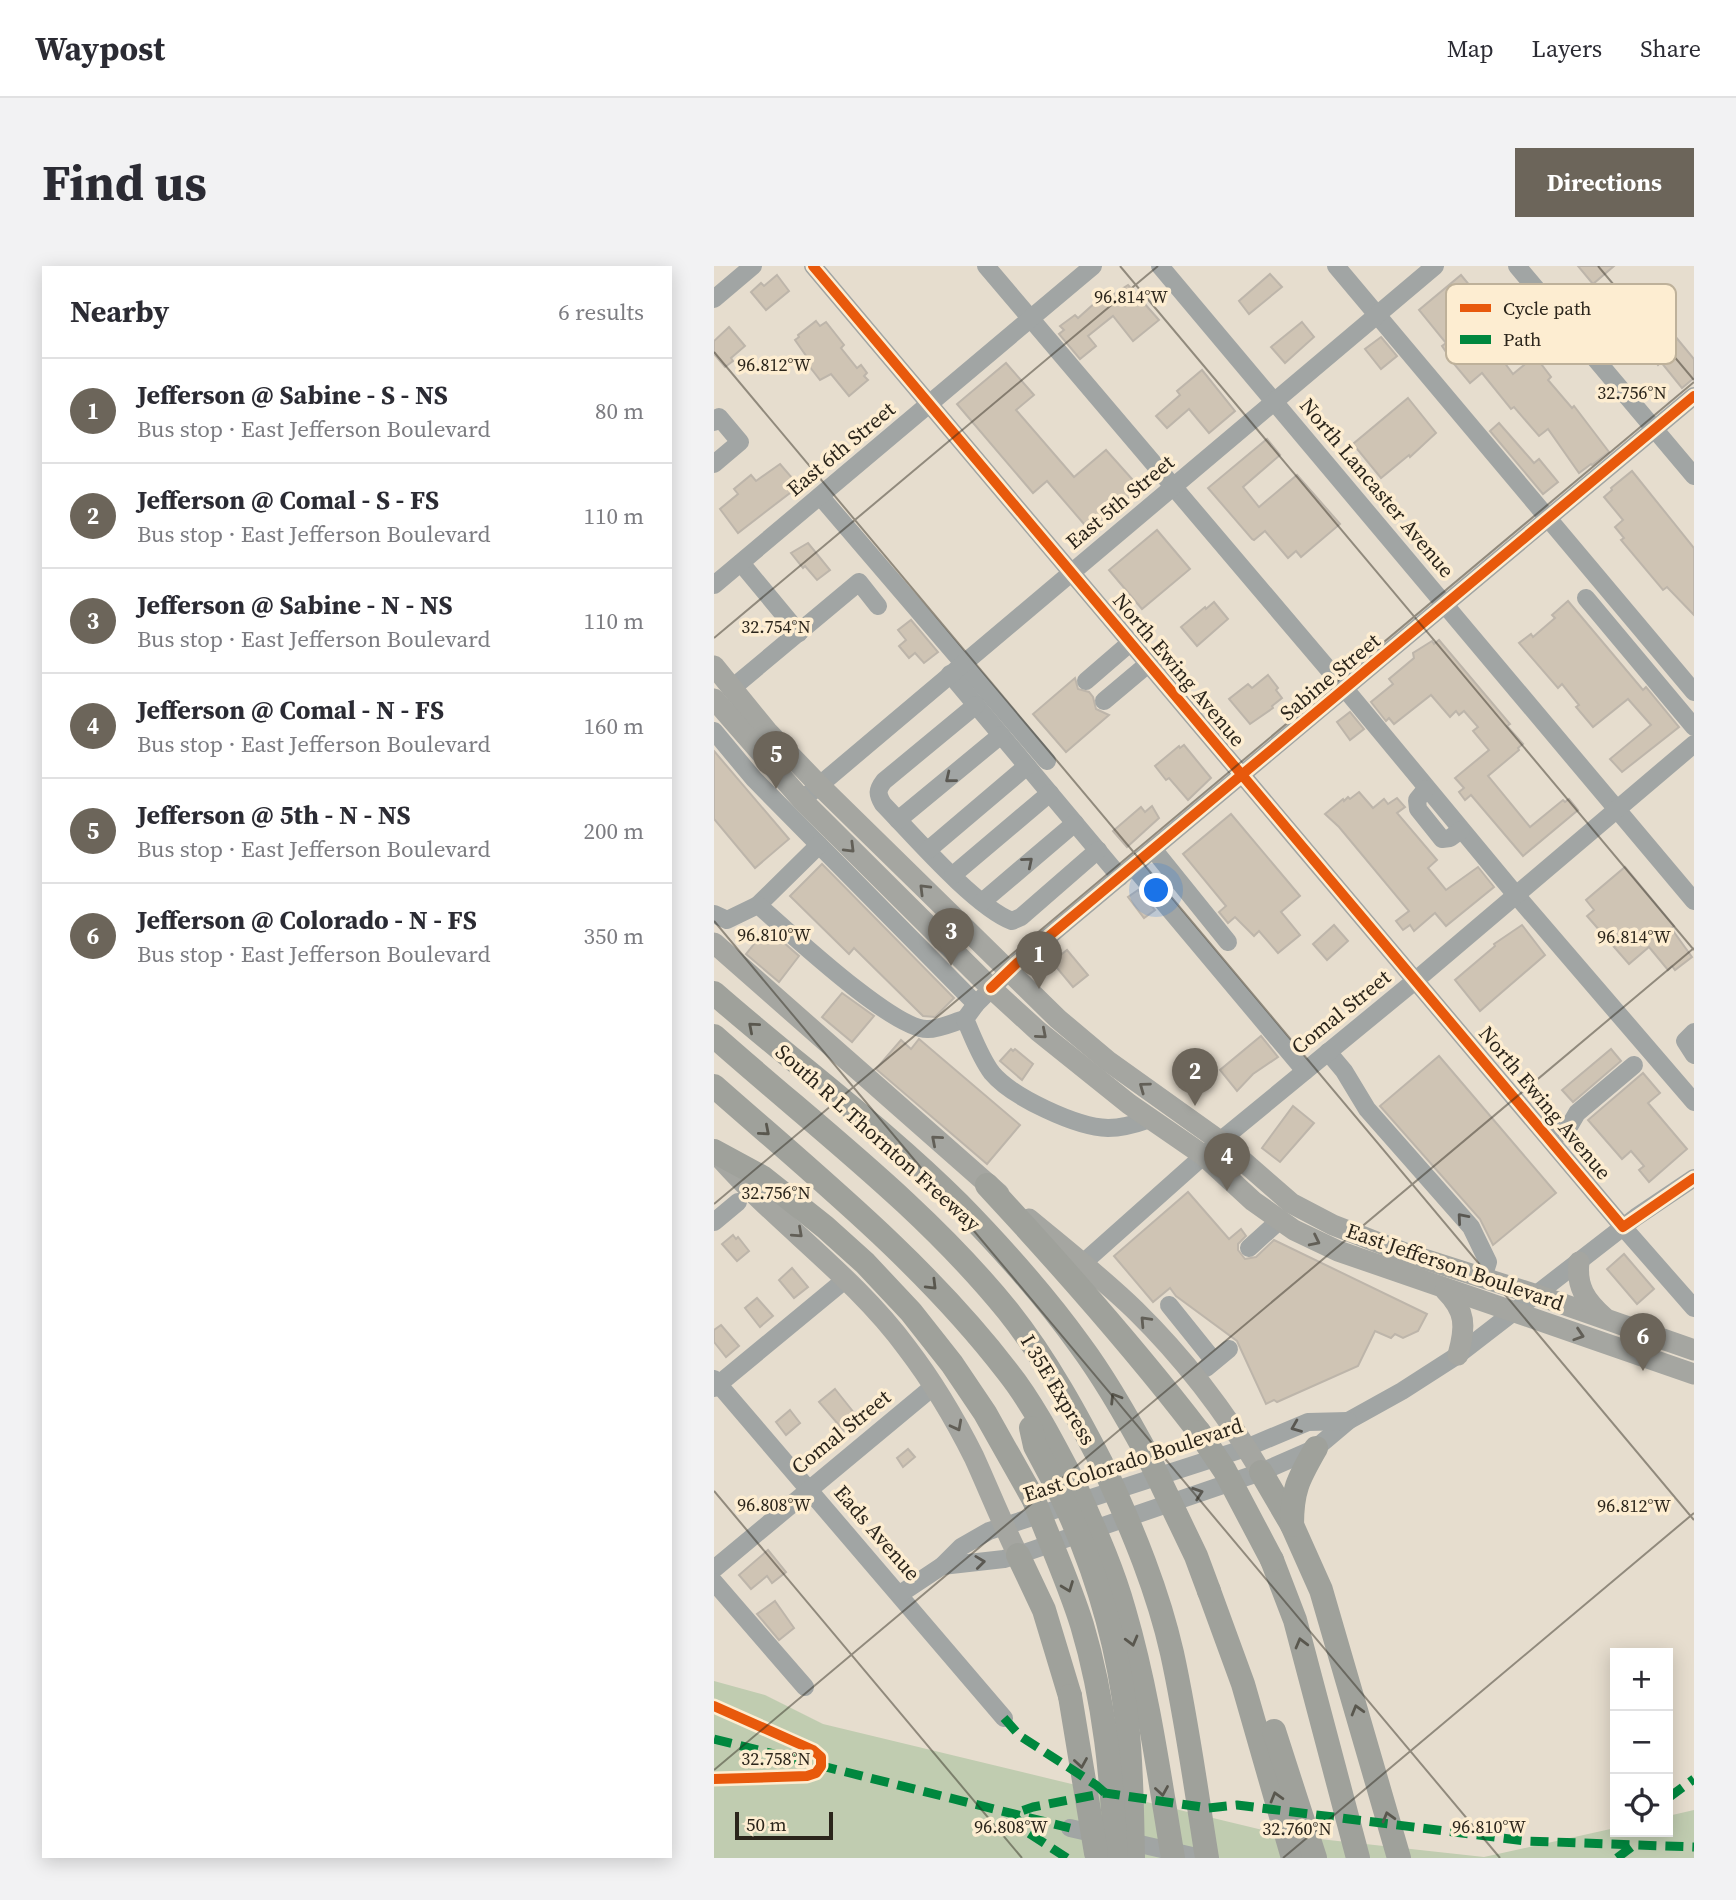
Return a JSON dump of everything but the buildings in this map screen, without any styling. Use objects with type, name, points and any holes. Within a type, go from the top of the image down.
[{"type":"highway","name":"South R L Thornton Freeway","points":[[714,993],[948,1195],[1005,1253],[1081,1345],[1117,1400],[1149,1458],[1196,1556],[1243,1684],[1268,1740],[1293,1858]]},
{"type":"highway","name":"I 35E Express","points":[[714,1036],[877,1175],[983,1282],[1039,1354],[1107,1474],[1134,1532],[1153,1586],[1172,1652],[1207,1858]]},
{"type":"highway","points":[[714,1086],[808,1168],[910,1263],[965,1319],[1010,1373],[1024,1396],[1035,1446],[1067,1488],[1111,1568],[1135,1651],[1152,1724],[1173,1858]]},
{"type":"highway","points":[[714,1151],[762,1177],[865,1263],[911,1312],[952,1364],[985,1413],[1034,1500],[1082,1625],[1096,1680],[1112,1781],[1116,1858]]},
{"type":"highway","points":[[987,1185],[1095,1305],[1170,1394],[1225,1471],[1272,1560],[1295,1620],[1358,1858]]},
{"type":"highway","points":[[1292,1525],[1292,1502],[1296,1483],[1316,1448]]},
{"type":"highway","points":[[1261,1472],[1292,1525],[1321,1590],[1399,1858]]},
{"type":"highway","points":[[1067,1488],[1113,1638],[1127,1725],[1133,1858]]},
{"type":"highway","points":[[1017,1555],[1044,1610],[1070,1696],[1097,1858]]},
{"type":"highway","points":[[1268,1740],[1315,1858]]},
{"type":"main road","name":"East Jefferson Boulevard","points":[[714,666],[722,694],[802,800],[991,988],[1077,1065],[1203,1155],[1253,1201],[1294,1230],[1338,1251],[1691,1374]]},
{"type":"main road","name":"East Jefferson Boulevard","points":[[722,694],[767,731],[1007,972],[1058,1019],[1108,1061],[1220,1141],[1291,1203],[1333,1225],[1405,1253],[1537,1294],[1694,1350]]},
{"type":"main road","name":"South R L Thornton Freeway","points":[[714,943],[987,1185],[1083,1263],[1136,1311],[1195,1376],[1261,1472]]},
{"type":"main road","points":[[714,1151],[747,1189],[846,1279],[907,1347],[934,1386],[974,1458],[1017,1555]]},
{"type":"main road","points":[[1579,1262],[1577,1277],[1581,1291],[1591,1305],[1606,1318]]},
{"type":"main road","points":[[1445,1290],[1458,1303],[1462,1313],[1462,1342],[1458,1355]]},
{"type":"street","points":[[714,299],[753,266]]},
{"type":"street","name":"North Ewing Avenue","points":[[813,266],[1694,1308]]},
{"type":"street","points":[[986,266],[1346,690],[1426,789],[1694,1102]]},
{"type":"street","name":"East 6th Street","points":[[714,585],[1093,266]]},
{"type":"street","name":"North Lancaster Avenue","points":[[1160,266],[1694,901]]},
{"type":"street","points":[[1336,266],[1694,692]]},
{"type":"street","name":"East 5th Street","points":[[802,800],[1435,266]]},
{"type":"street","points":[[1517,266],[1532,284]]},
{"type":"street","points":[[1599,364],[1694,476]]},
{"type":"street","name":"Sabine Street","points":[[965,1019],[1007,972],[1694,397]]},
{"type":"street","points":[[714,422],[719,417],[740,442],[714,464]]},
{"type":"street","points":[[820,496],[956,669],[1046,761]]},
{"type":"street","points":[[741,563],[799,633]]},
{"type":"street","points":[[722,694],[859,582],[878,606]]},
{"type":"street","points":[[1586,598],[1694,727]]},
{"type":"street","points":[[1086,681],[1130,643]]},
{"type":"street","points":[[1104,701],[1148,664]]},
{"type":"street","points":[[956,669],[976,705],[1098,850],[1127,871],[1305,1071]]},
{"type":"street","points":[[976,705],[884,781],[878,789],[878,796],[883,804],[982,902],[1002,917],[1012,920],[1021,917],[1098,850]]},
{"type":"street","points":[[714,731],[754,779],[976,1004]]},
{"type":"street","points":[[898,820],[1002,735]]},
{"type":"street","name":"Comal Street","points":[[1083,1263],[1203,1155],[1416,980],[1694,744]]},
{"type":"street","points":[[929,850],[1027,766]]},
{"type":"street","points":[[953,875],[1050,793]]},
{"type":"street","points":[[982,902],[1075,823]]},
{"type":"street","points":[[714,914],[727,920],[758,905],[819,845]]},
{"type":"street","points":[[1153,849],[1228,942]]},
{"type":"street","points":[[758,905],[846,982],[907,1023],[927,1030],[965,1019],[981,1056],[992,1073],[1016,1094],[1069,1119],[1105,1128],[1126,1127],[1150,1119]]},
{"type":"street","points":[[1694,1032],[1685,1041],[1694,1055]]},
{"type":"street","points":[[1328,1052],[1344,1071],[1367,1109],[1471,1227],[1488,1262],[1483,1278]]},
{"type":"street","points":[[1551,1140],[1570,1125],[1577,1113],[1634,1065]]},
{"type":"street","name":"East Colorado Boulevard","points":[[942,1566],[1017,1555],[1261,1472],[1316,1448],[1349,1421],[1458,1355],[1623,1227],[1694,1178]]},
{"type":"street","points":[[714,1222],[738,1202]]},
{"type":"street","points":[[1249,1248],[1280,1220]]},
{"type":"street","points":[[716,1384],[846,1279]]},
{"type":"street","points":[[1169,1305],[1214,1361]]},
{"type":"street","points":[[1195,1376],[1229,1349]]},
{"type":"street","name":"Eads Avenue","points":[[716,1384],[809,1488],[1004,1718]]},
{"type":"street","name":"Comal Street","points":[[714,1569],[934,1386]]},
{"type":"street","name":"East Colorado Boulevard","points":[[900,1594],[942,1566],[961,1547],[980,1534],[1246,1448],[1308,1422],[1349,1421]]},
{"type":"street","points":[[714,1582],[805,1687]]},
{"type":"street","points":[[1070,1828],[1201,1858]]},
{"type":"green space","points":[[714,1681],[765,1695],[823,1724],[1283,1835],[1484,1857],[1610,1829],[1610,1837],[1673,1837],[1673,1815],[1694,1810],[1694,1858],[714,1858]]},
{"type":"marked path","points":[[1004,1718],[1020,1736],[1105,1793]]},
{"type":"marked path","points":[[714,1739],[1070,1828]]},
{"type":"marked path","points":[[1673,1794],[1694,1779]]},
{"type":"marked path","points":[[1067,1858],[1027,1832],[1013,1814],[1033,1807],[1105,1793],[1208,1808],[1237,1805],[1526,1841],[1694,1847]]},
{"type":"marked path","points":[[1617,1858],[1634,1845]]},
{"type":"cycle path","points":[[813,266],[1623,1227],[1694,1178]]},
{"type":"cycle path","points":[[991,988],[1017,963],[1694,396]]},
{"type":"cycle path","points":[[714,1706],[813,1750],[821,1757],[821,1766],[816,1773],[807,1776],[714,1779]]},
{"type":"place","name":"Jefferson @ 5th - N - NS","points":[[776,789]]},
{"type":"place","name":"Jefferson @ Sabine - N - NS","points":[[951,966]]},
{"type":"place","name":"Jefferson @ Sabine - S - NS","points":[[1039,989]]},
{"type":"place","name":"Jefferson @ Comal - S - FS","points":[[1195,1106]]},
{"type":"place","name":"Jefferson @ Comal - N - FS","points":[[1227,1191]]},
{"type":"place","name":"Jefferson @ Colorado - N - FS","points":[[1643,1371]]}]
